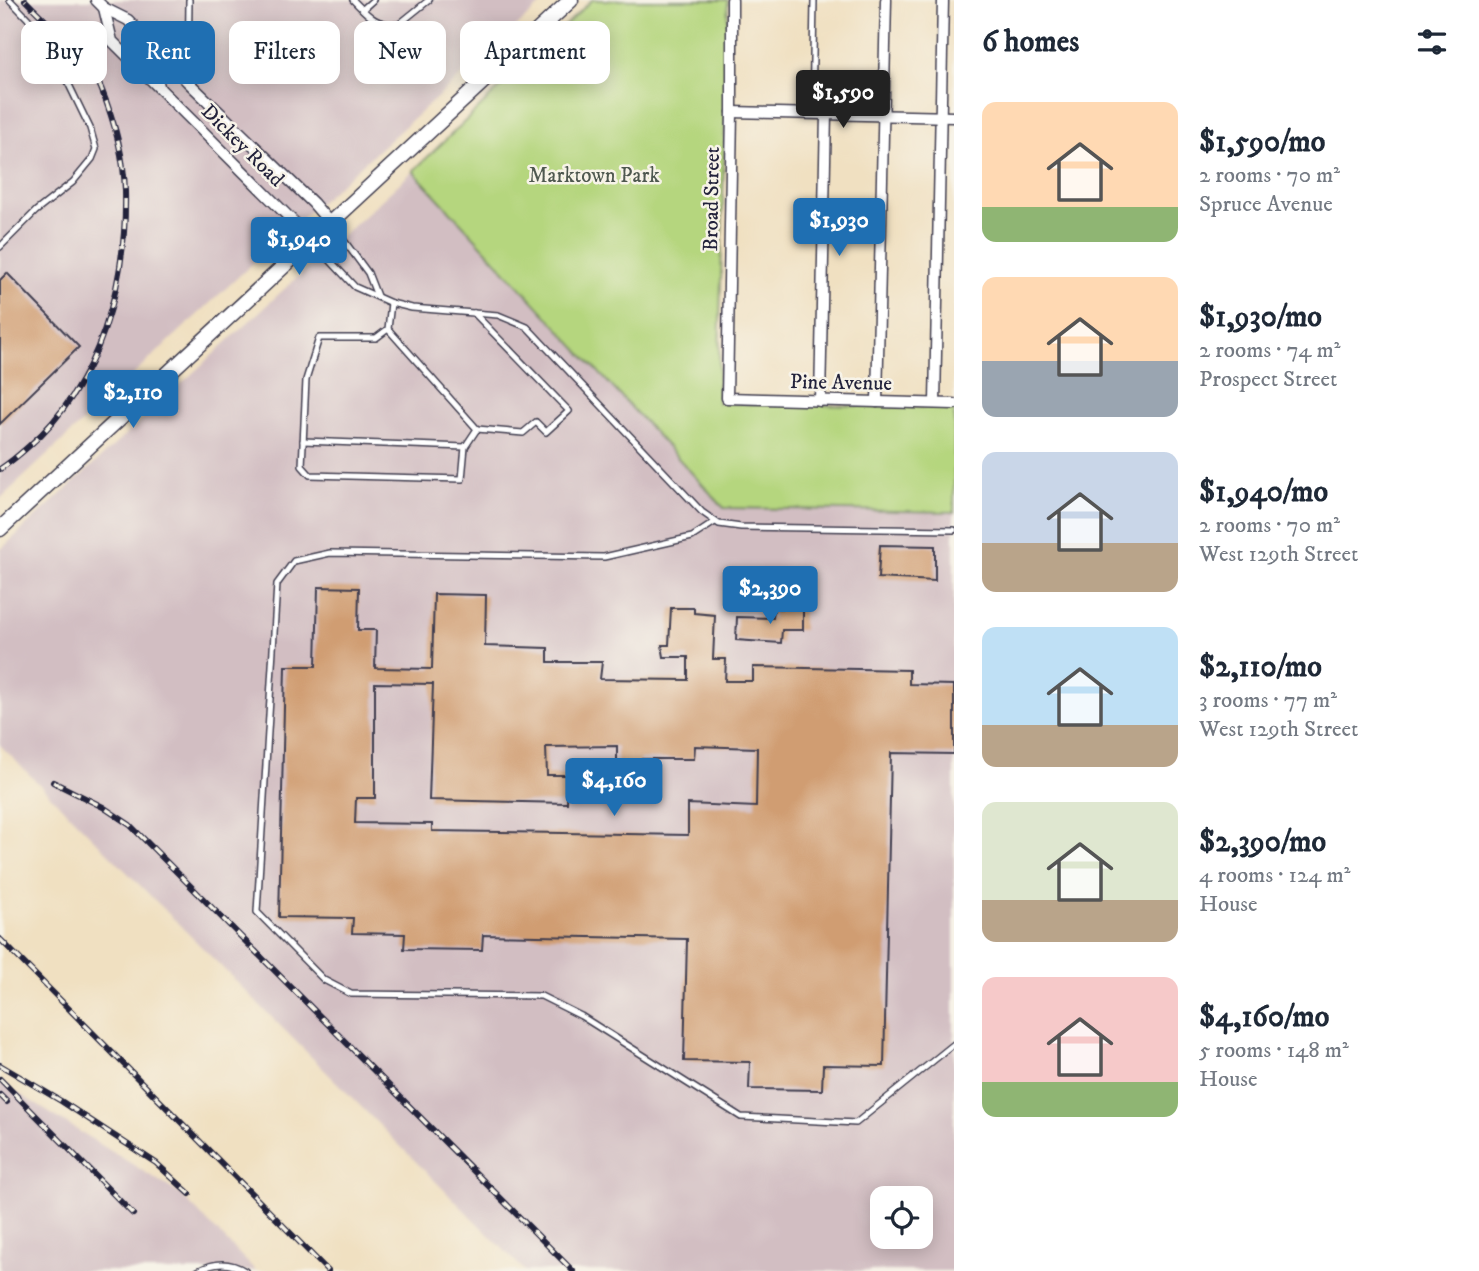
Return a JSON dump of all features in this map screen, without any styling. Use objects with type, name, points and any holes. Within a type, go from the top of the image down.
[{"type":"main road","points":[[0,529],[571,0]]},
{"type":"street","name":"Broad Street","points":[[727,398],[732,0]]},
{"type":"street","points":[[877,402],[886,0]]},
{"type":"street","points":[[935,403],[943,0]]},
{"type":"street","name":"Dickey Road","points":[[103,3],[129,21]]},
{"type":"street","name":"Dickey Road","points":[[103,3],[113,41],[312,240]]},
{"type":"street","points":[[159,84],[160,89]]},
{"type":"street","name":"Dickey Road","points":[[190,84],[313,203],[330,223]]},
{"type":"street","points":[[732,112],[954,117]]},
{"type":"street","points":[[820,401],[826,114]]},
{"type":"street","name":"Pine Avenue","points":[[727,398],[954,404]]},
{"type":"lane","points":[[0,247],[36,211],[73,182],[92,159],[96,149],[90,128],[57,60],[37,28],[10,0]]},
{"type":"lane","points":[[188,0],[188,21]]},
{"type":"lane","points":[[353,0],[382,25],[398,25],[429,0]]},
{"type":"lane","points":[[363,9],[373,0]]},
{"type":"lane","points":[[812,114],[814,0]]},
{"type":"lane","points":[[330,223],[368,273],[377,296]]},
{"type":"lane","points":[[312,240],[355,287],[391,303],[412,308],[498,314],[527,327],[702,512],[719,524],[741,527],[954,530]]},
{"type":"lane","points":[[391,303],[388,329],[376,338],[318,338],[306,380],[302,466],[310,475],[462,479],[466,447],[477,429]]},
{"type":"lane","points":[[388,329],[477,429],[523,433],[537,422],[546,432],[569,411],[473,312]]},
{"type":"lane","points":[[303,441],[466,447]]},
{"type":"lane","points":[[715,522],[692,537],[604,558],[331,554],[294,561],[277,583],[257,912],[324,980],[351,994],[541,996],[581,1016],[741,1117],[856,1123],[954,1044]]},
{"type":"lane","points":[[198,1271],[211,1264],[236,1265],[244,1271]]},
{"type":"shaded area","points":[[0,0],[546,0],[523,21],[460,21],[460,77],[282,236],[0,499]]},
{"type":"shaded area","points":[[413,171],[724,508],[954,512],[954,1271],[525,1271],[0,745],[0,550]]},
{"type":"shaded area","points":[[0,1082],[180,1194],[256,1271],[0,1271]]},
{"type":"green space","name":"Marktown Park","points":[[592,0],[728,0],[718,403],[954,408],[954,512],[724,508],[413,171],[504,84],[610,84],[610,21],[570,21]]},
{"type":"building","points":[[7,273],[79,347],[0,424],[0,280]]},
{"type":"building","points":[[880,545],[935,546],[935,581],[878,578]]},
{"type":"building","points":[[318,587],[359,588],[358,630],[376,630],[375,668],[432,669],[434,594],[486,595],[485,646],[548,648],[548,662],[602,662],[600,679],[688,680],[688,657],[664,657],[662,645],[669,645],[671,608],[694,608],[694,613],[715,615],[713,659],[726,659],[725,681],[753,681],[753,667],[909,670],[909,684],[954,685],[954,754],[891,753],[884,1066],[823,1065],[822,1090],[749,1089],[750,1062],[684,1061],[687,939],[483,935],[482,950],[404,949],[405,934],[352,933],[353,918],[279,917],[285,666],[316,666]],"holes":[[[375,683],[433,684],[429,800],[567,803],[568,775],[547,775],[546,747],[617,746],[617,769],[639,770],[640,759],[694,759],[695,746],[757,748],[756,807],[688,804],[688,835],[432,831],[432,824],[355,823],[356,798],[375,798]]]},
{"type":"building","points":[[774,608],[803,609],[803,630],[782,630],[781,643],[736,640],[737,617],[773,618]]},
{"type":"railway","points":[[0,469],[54,421],[91,362],[114,296],[124,226],[123,165],[101,88],[87,65],[25,0]]},
{"type":"railway","points":[[53,782],[103,807],[130,825],[573,1271]]},
{"type":"railway","points":[[0,939],[328,1271]]},
{"type":"railway","points":[[0,1065],[156,1163],[190,1194]]},
{"type":"railway","points":[[0,1079],[133,1214]]},
{"type":"railway","points":[[0,1095],[7,1102]]}]
